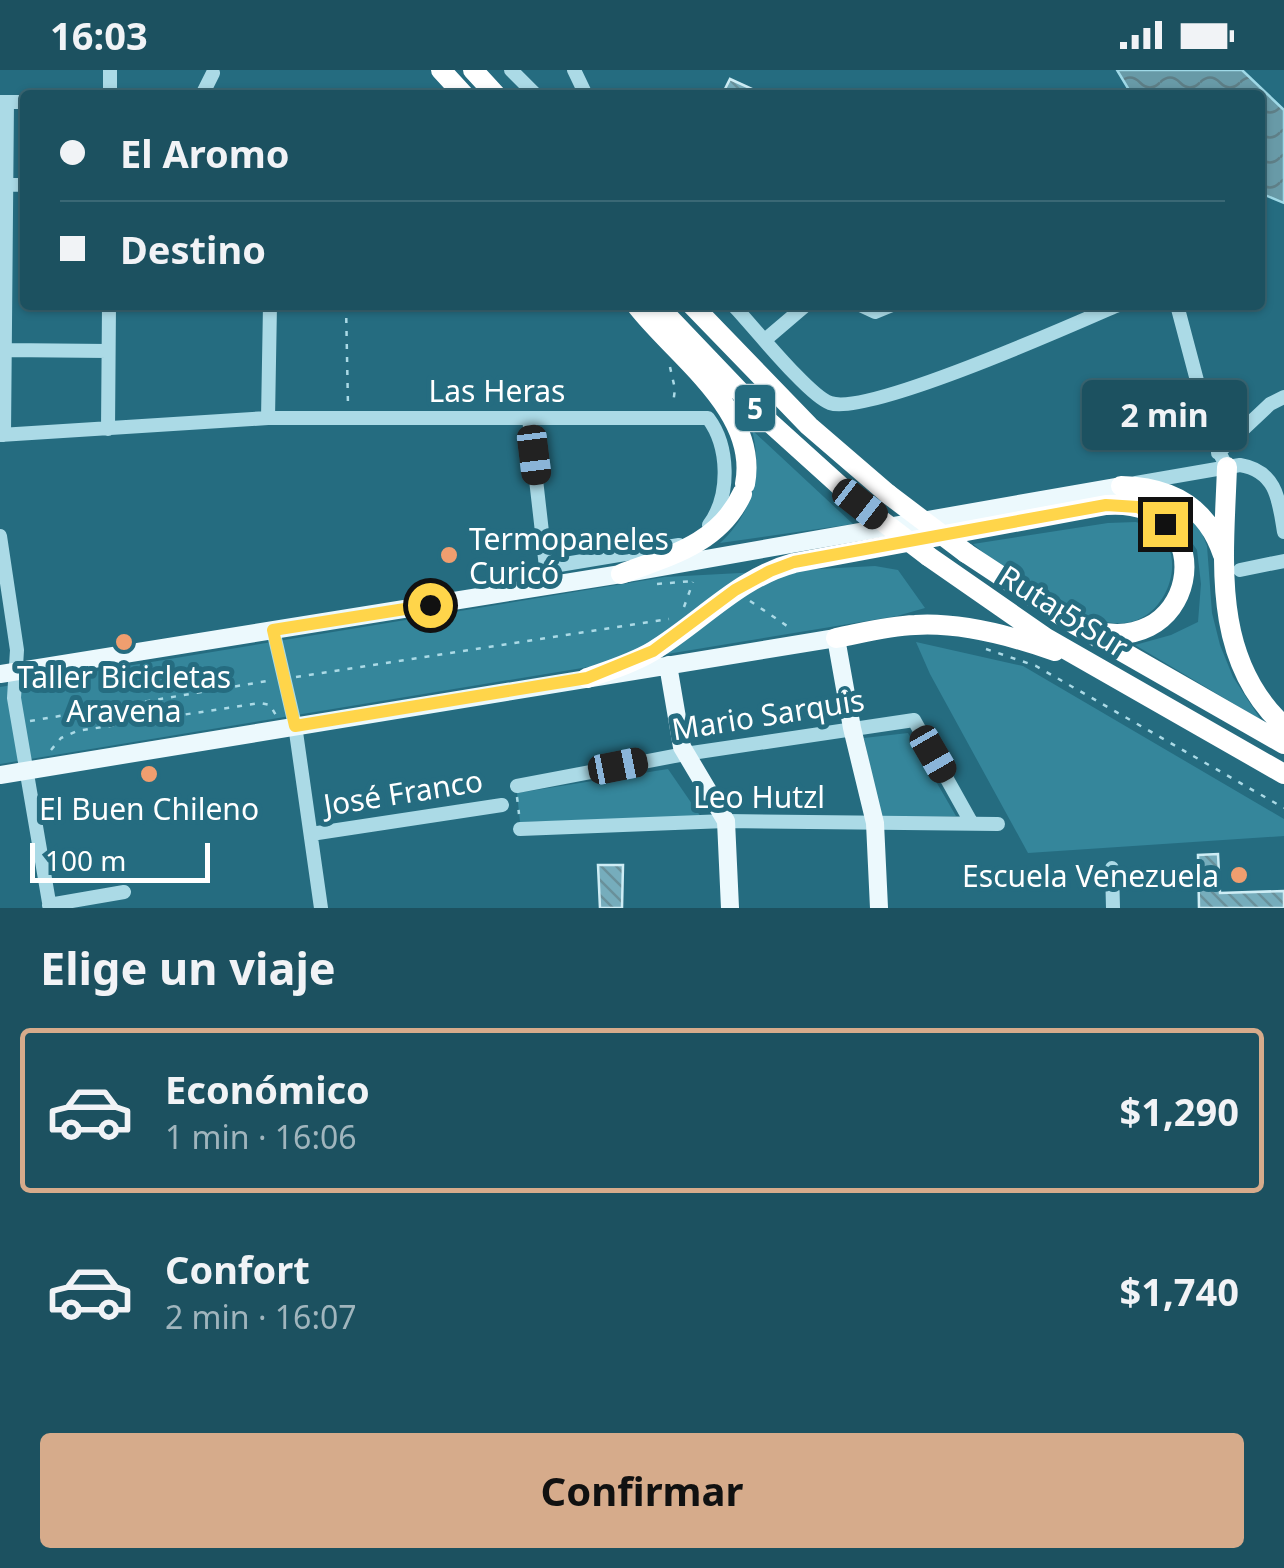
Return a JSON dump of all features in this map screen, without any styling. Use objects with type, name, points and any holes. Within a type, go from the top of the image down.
[{"type":"highway","points":[[440,70],[457,90]]},
{"type":"highway","points":[[473,70],[491,90]]},
{"type":"highway","points":[[622,574],[701,541],[727,520],[743,489],[747,456],[738,425],[721,401],[640,310]]},
{"type":"highway","name":"Ruta 5 Sur","points":[[663,310],[767,420],[860,504],[928,556],[1088,664],[1284,774]]},
{"type":"highway","name":"Ruta 5 Sur","points":[[697,310],[810,426],[888,494],[966,553],[1074,624],[1284,744]]},
{"type":"highway","points":[[1219,454],[1233,566],[1227,617],[1237,658],[1251,687],[1284,726]]},
{"type":"highway","points":[[1121,486],[1154,488],[1186,502],[1206,522],[1233,566]]},
{"type":"highway","points":[[587,678],[636,660],[735,590],[794,562],[1106,505],[1138,507],[1165,524],[1178,541],[1187,572],[1181,592],[1170,608],[1146,627],[1125,634],[1104,634],[1074,624]]},
{"type":"highway","points":[[836,638],[935,624],[998,636],[1088,664]]},
{"type":"highway","points":[[665,643],[668,665]]},
{"type":"main road","points":[[7,673],[273,630],[547,576],[622,574],[1121,486]]},
{"type":"main road","points":[[0,775],[26,765],[836,638],[875,823],[879,908]]},
{"type":"main road","points":[[668,665],[685,754],[726,822],[730,908]]},
{"type":"street","points":[[510,70],[531,90]]},
{"type":"street","points":[[204,90],[213,73]]},
{"type":"street","points":[[2,435],[3,102]]},
{"type":"street","points":[[108,310],[108,429]]},
{"type":"street","points":[[268,418],[270,310]]},
{"type":"street","points":[[738,310],[819,397],[842,405],[898,392],[1106,310]]},
{"type":"street","points":[[765,340],[800,310]]},
{"type":"street","points":[[1178,310],[1219,454]]},
{"type":"street","points":[[5,350],[108,351]]},
{"type":"street","points":[[1121,486],[1198,472],[1270,404],[1284,397]]},
{"type":"street","name":"Las Heras","points":[[2,435],[268,418],[708,418],[720,434],[724,486],[720,505],[706,530],[679,545],[547,576]]},
{"type":"street","points":[[529,418],[547,576]]},
{"type":"street","points":[[1198,472],[1219,454]]},
{"type":"street","points":[[1219,454],[1264,474],[1276,490],[1284,532]]},
{"type":"street","points":[[0,536],[17,650],[7,673],[50,906],[124,892]]},
{"type":"street","points":[[1233,566],[1284,561]]},
{"type":"street","points":[[273,630],[284,678],[287,727],[312,834],[322,908]]},
{"type":"street","name":"Mario Sarquis","points":[[517,786],[685,754],[914,720],[971,822]]},
{"type":"street","name":"José Franco","points":[[312,834],[502,805]]},
{"type":"street","name":"Leo Hutzl","points":[[520,829],[726,822],[998,824]]},
{"type":"street","points":[[1112,868],[1113,908]]},
{"type":"path","points":[[346,310],[348,418]]},
{"type":"path","points":[[667,361],[674,389],[671,418]]},
{"type":"path","points":[[18,723],[681,617],[700,560]]},
{"type":"path","points":[[735,590],[811,642]]},
{"type":"path","points":[[983,648],[1036,666],[1284,808]]},
{"type":"path","points":[[26,765],[76,731],[260,703],[270,706],[287,727]]},
{"type":"path","points":[[517,786],[520,829]]},
{"type":"shaded area","points":[[752,430],[853,524],[720,543],[740,519],[752,491],[756,461]]},
{"type":"shaded area","points":[[1165,503],[1194,513],[1207,546],[1212,613],[1220,645],[1233,677],[1261,720],[1135,645],[1198,622],[1201,584],[1197,550]]},
{"type":"shaded area","points":[[1136,522],[1156,530],[1166,542],[1172,568],[1158,605],[1127,623],[1098,621],[995,562],[973,544],[1108,523]]},
{"type":"shaded area","points":[[875,566],[898,570],[925,608],[897,616],[0,764],[0,687],[665,577]]},
{"type":"shaded area","points":[[916,642],[1023,666],[1284,819],[1284,836],[1028,853]]},
{"type":"shaded area","points":[[908,733],[956,816],[881,817],[864,738]]},
{"type":"shaded area","points":[[668,769],[701,817],[520,822],[517,793]]},
{"type":"water","points":[[1117,70],[1242,70],[1263,90],[1129,90]]},
{"type":"water","points":[[1265,92],[1284,110],[1284,203],[1265,195]]},
{"type":"building","points":[[730,79],[754,90],[724,90]]},
{"type":"building","points":[[1218,854],[1220,893],[1284,891],[1284,908],[1199,908],[1198,855]]},
{"type":"building","points":[[598,865],[623,865],[622,908],[600,908]]},
{"type":"place","name":"Termopaneles Curicó","points":[[449,555]]},
{"type":"place","name":"Taller Bicicletas Aravena","points":[[124,642]]},
{"type":"place","name":"El Buen Chileno","points":[[149,774]]},
{"type":"place","name":"Escuela Venezuela","points":[[1239,875]]},
{"type":"route","points":[[430,605],[273,630],[295,726],[587,678],[653,651],[735,590],[794,562],[1106,505],[1138,507],[1165,524]]}]
